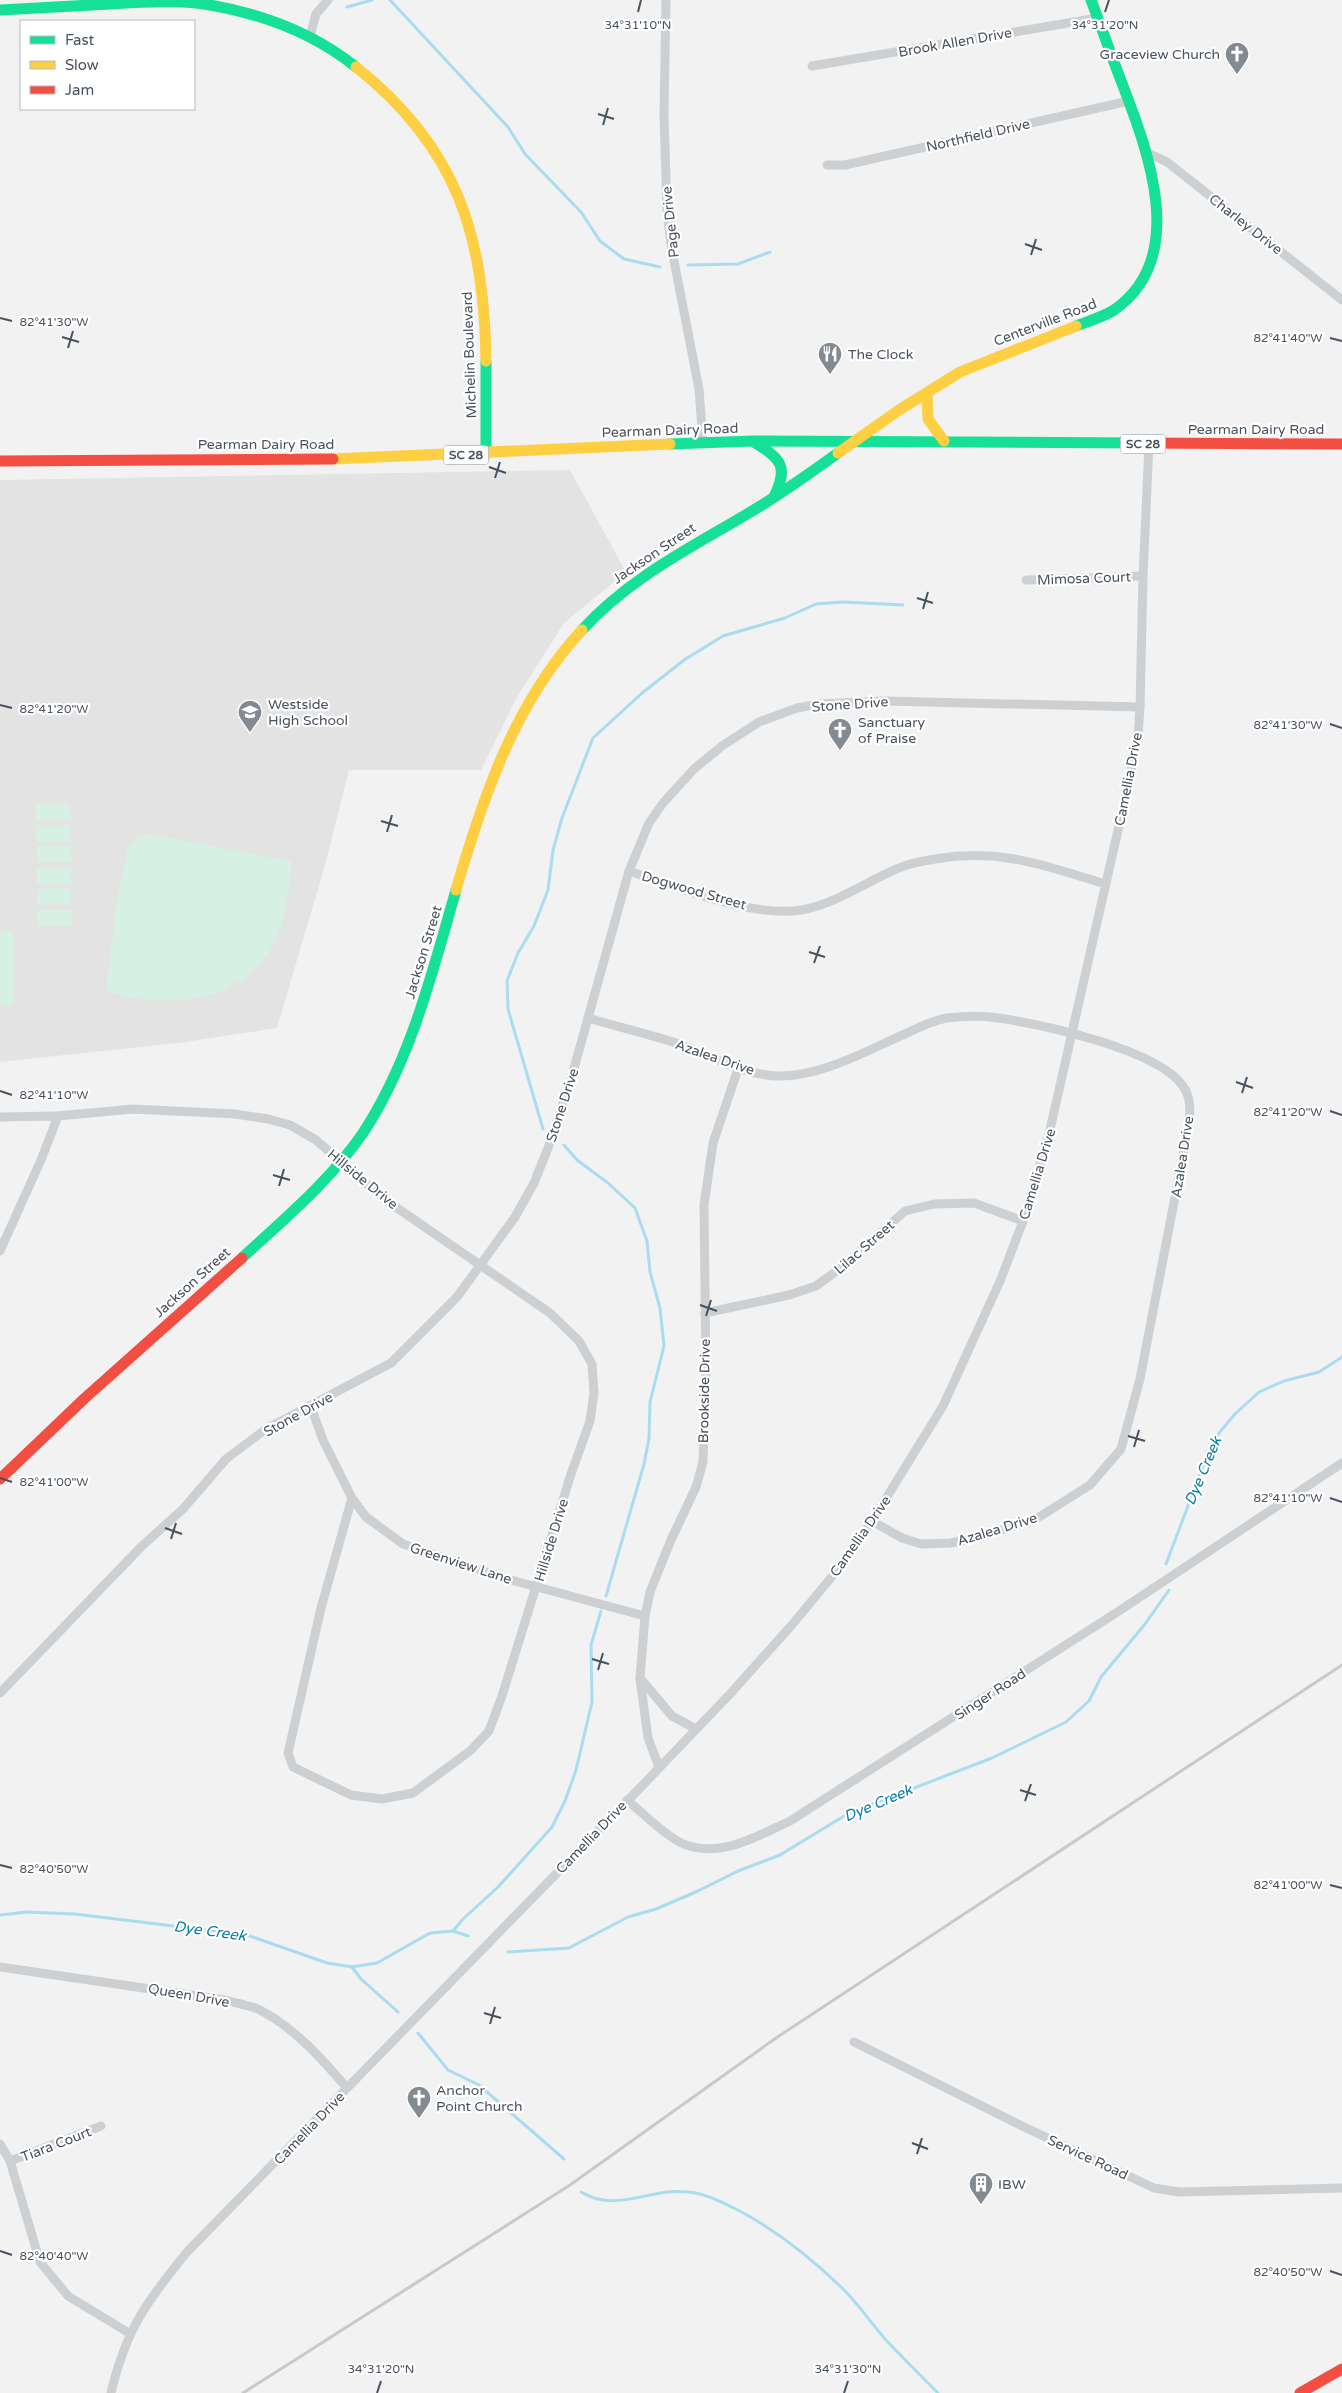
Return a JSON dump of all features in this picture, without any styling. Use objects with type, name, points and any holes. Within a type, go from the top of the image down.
[{"type":"main road","name":"Centerville Road","points":[[854,441],[948,379],[992,358],[1101,317],[1130,296],[1144,277],[1149,266],[1155,231],[1156,200],[1148,153],[1091,0]]},
{"type":"main road","name":"Michelin Boulevard","points":[[0,10],[149,2],[196,3],[251,14],[310,36],[357,66],[394,98],[431,144],[457,192],[474,241],[483,296],[486,454]]},
{"type":"main road","points":[[927,393],[925,410],[930,425],[944,441]]},
{"type":"main road","name":"Pearman Dairy Road","points":[[0,461],[328,459],[486,454],[753,441],[1342,444]]},
{"type":"main road","points":[[753,441],[781,461],[784,470],[783,480],[774,497]]},
{"type":"main road","name":"Jackson Street","points":[[0,1479],[74,1408],[283,1220],[340,1162],[375,1115],[405,1053],[424,999],[491,779],[508,736],[539,683],[572,638],[632,582],[820,468],[854,441]]},
{"type":"main road","points":[[1300,2393],[1342,2368]]},
{"type":"street","points":[[310,36],[316,14],[328,0]]},
{"type":"street","name":"Page Drive","points":[[666,0],[664,115],[667,211],[671,245],[699,389],[703,442]]},
{"type":"street","name":"Brook Allen Drive","points":[[812,66],[1098,18]]},
{"type":"street","name":"Northfield Drive","points":[[827,165],[845,166],[1129,101]]},
{"type":"street","name":"Charley Drive","points":[[1148,153],[1167,162],[1342,300]]},
{"type":"street","name":"Camellia Drive","points":[[111,2393],[117,2366],[129,2333],[161,2284],[187,2252],[696,1729],[791,1626],[844,1562],[872,1521],[943,1406],[994,1297],[1022,1221],[1050,1134],[1136,746],[1140,707],[1149,444]]},
{"type":"street","name":"Mimosa Court","points":[[1026,580],[1143,576]]},
{"type":"street","name":"Stone Drive","points":[[0,1693],[142,1546],[183,1509],[226,1460],[266,1430],[390,1363],[457,1297],[515,1217],[534,1183],[550,1141],[588,1018],[629,871],[649,823],[663,802],[694,769],[741,733],[759,722],[797,708],[827,704],[885,701],[1140,707]]},
{"type":"street","name":"Dogwood Street","points":[[629,871],[740,906],[774,911],[809,908],[824,903],[900,867],[963,855],[1003,856],[1105,884]]},
{"type":"street","name":"Azalea Drive","points":[[588,1018],[678,1043],[739,1066],[779,1076],[847,1061],[897,1037],[944,1019],[966,1016],[997,1017],[1072,1034],[1126,1050],[1166,1068],[1184,1087],[1190,1110],[1147,1341],[1121,1449],[1090,1485],[1051,1510],[1036,1519],[982,1536],[950,1543],[921,1544],[902,1538],[872,1521]]},
{"type":"street","name":"Brookside Drive","points":[[659,1767],[648,1738],[640,1678],[645,1616],[650,1592],[696,1487],[702,1462],[705,1313],[704,1205],[713,1143],[739,1066]]},
{"type":"street","name":"Hillside Drive","points":[[0,1117],[58,1116],[133,1109],[235,1114],[268,1119],[290,1126],[316,1140],[384,1199],[550,1313],[579,1341],[592,1364],[594,1393],[590,1421],[570,1477],[489,1731],[470,1752],[413,1794],[382,1799],[351,1795],[301,1771],[293,1767],[288,1753],[321,1608],[352,1498]]},
{"type":"street","points":[[0,1251],[41,1160],[58,1116]]},
{"type":"street","name":"Lilac Street","points":[[705,1313],[789,1296],[816,1286],[842,1268],[905,1211],[922,1206],[974,1203],[1022,1221]]},
{"type":"street","points":[[311,1407],[323,1440],[352,1498]]},
{"type":"street","name":"Singer Road","points":[[627,1800],[681,1843],[703,1849],[737,1846],[790,1821],[1119,1611],[1342,1463]]},
{"type":"street","name":"Greenview Lane","points":[[352,1498],[366,1517],[403,1544],[511,1580],[537,1585],[645,1616]]},
{"type":"street","points":[[640,1678],[672,1716],[696,1729]]},
{"type":"street","name":"Queen Drive","points":[[0,1967],[225,2000],[258,2009],[292,2032],[318,2055],[347,2088]]},
{"type":"street","name":"Service Road","points":[[854,2042],[1022,2126],[1154,2188],[1179,2192],[1342,2188]]},
{"type":"street","name":"Tiara Court","points":[[10,2161],[101,2126]]},
{"type":"street","points":[[0,2144],[10,2161],[40,2262],[68,2296],[129,2333]]},
{"type":"shaded area","name":"Westside High School","points":[[570,470],[626,572],[564,623],[517,697],[481,770],[349,770],[325,865],[277,1028],[178,1043],[0,1062],[0,480]]},
{"type":"green space","points":[[36,804],[70,804],[70,819],[36,820]]},
{"type":"green space","points":[[36,825],[70,825],[70,841],[36,841]]},
{"type":"green space","points":[[151,834],[292,862],[280,929],[270,950],[257,967],[240,981],[201,997],[179,1000],[131,997],[106,990],[116,906],[128,847],[138,837]]},
{"type":"green space","points":[[37,846],[71,846],[71,862],[37,862]]},
{"type":"green space","points":[[71,867],[71,883],[37,883],[37,868]]},
{"type":"green space","points":[[71,888],[71,904],[37,904],[37,889]]},
{"type":"green space","points":[[37,910],[72,910],[72,925],[37,926]]},
{"type":"green space","points":[[0,931],[13,931],[14,1004],[0,1005]]},
{"type":"waterway","points":[[347,7],[372,0]]},
{"type":"waterway","points":[[390,0],[508,127],[525,154],[581,212],[600,241],[624,259],[660,267]]},
{"type":"waterway","points":[[688,265],[738,264],[770,252]]},
{"type":"waterway","points":[[543,1129],[508,1009],[507,981],[518,953],[534,926],[548,890],[553,850],[562,818],[593,738],[641,694],[684,660],[723,636],[785,618],[816,604],[843,602],[903,605]]},
{"type":"waterway","points":[[564,1145],[577,1160],[608,1183],[635,1208],[647,1241],[650,1272],[660,1308],[664,1346],[650,1402],[649,1438],[644,1464],[606,1596]]},
{"type":"waterway","name":"Dye Creek","points":[[1166,1564],[1205,1461],[1219,1433],[1235,1414],[1259,1392],[1284,1381],[1319,1372],[1342,1357]]},
{"type":"waterway","name":"Dye Creek","points":[[508,1952],[569,1948],[628,1917],[656,1909],[738,1871],[780,1855],[849,1813],[992,1758],[1066,1722],[1089,1701],[1101,1677],[1145,1624],[1169,1590]]},
{"type":"waterway","points":[[453,1931],[463,1919],[498,1887],[552,1827],[565,1801],[576,1770],[592,1702],[591,1645],[601,1611]]},
{"type":"waterway","name":"Dye Creek","points":[[0,1915],[27,1912],[75,1914],[247,1935],[327,1963],[352,1967],[377,1963],[430,1933],[453,1931],[468,1936]]},
{"type":"waterway","points":[[352,1967],[361,1979],[398,2012]]},
{"type":"waterway","points":[[418,2033],[448,2070],[479,2085],[564,2159]]},
{"type":"waterway","points":[[581,2192],[607,2201],[674,2191],[694,2193],[718,2201],[749,2216],[804,2254],[841,2287],[885,2339],[938,2393]]},
{"type":"railway","points":[[243,2393],[570,2185],[776,2038],[1342,1665]]},
{"type":"traffic: fast","points":[[1076,326],[1114,310],[1137,288],[1151,261],[1157,231],[1156,200],[1150,167],[1141,135],[1091,0]]},
{"type":"traffic: fast","points":[[0,10],[142,2],[197,3],[240,11],[281,24],[320,43],[356,67]]},
{"type":"traffic: fast","points":[[486,361],[486,454]]},
{"type":"traffic: fast","points":[[670,444],[753,441],[1142,443]]},
{"type":"traffic: fast","points":[[754,442],[771,453],[780,464],[781,478],[774,497]]},
{"type":"traffic: fast","points":[[582,630],[602,610],[645,576],[772,499],[838,453]]},
{"type":"traffic: fast","points":[[242,1258],[306,1199],[336,1167],[363,1133],[380,1105],[419,1015],[456,890]]},
{"type":"traffic: slow","points":[[356,67],[391,98],[419,130],[441,163],[458,198],[471,234],[479,274],[484,316],[486,361]]},
{"type":"traffic: slow","points":[[838,453],[899,410],[960,372],[1076,326]]},
{"type":"traffic: slow","points":[[927,393],[928,419],[944,441]]},
{"type":"traffic: slow","points":[[333,459],[670,444]]},
{"type":"traffic: slow","points":[[456,890],[478,820],[504,752],[538,688],[558,658],[582,630]]},
{"type":"traffic: jam","points":[[1142,443],[1342,444]]},
{"type":"traffic: jam","points":[[0,461],[333,459]]},
{"type":"traffic: jam","points":[[0,1479],[85,1398],[242,1258]]},
{"type":"traffic: jam","points":[[1300,2393],[1342,2369]]},
{"type":"place","name":"Graceview Church","points":[[1237,75]]},
{"type":"place","name":"The Clock","points":[[830,375]]},
{"type":"place","name":"Westside High School","points":[[250,733]]},
{"type":"place","name":"Sanctuary of Praise","points":[[840,751]]},
{"type":"place","name":"Anchor Point Church","points":[[419,2119]]},
{"type":"place","name":"IBW","points":[[981,2205]]}]
